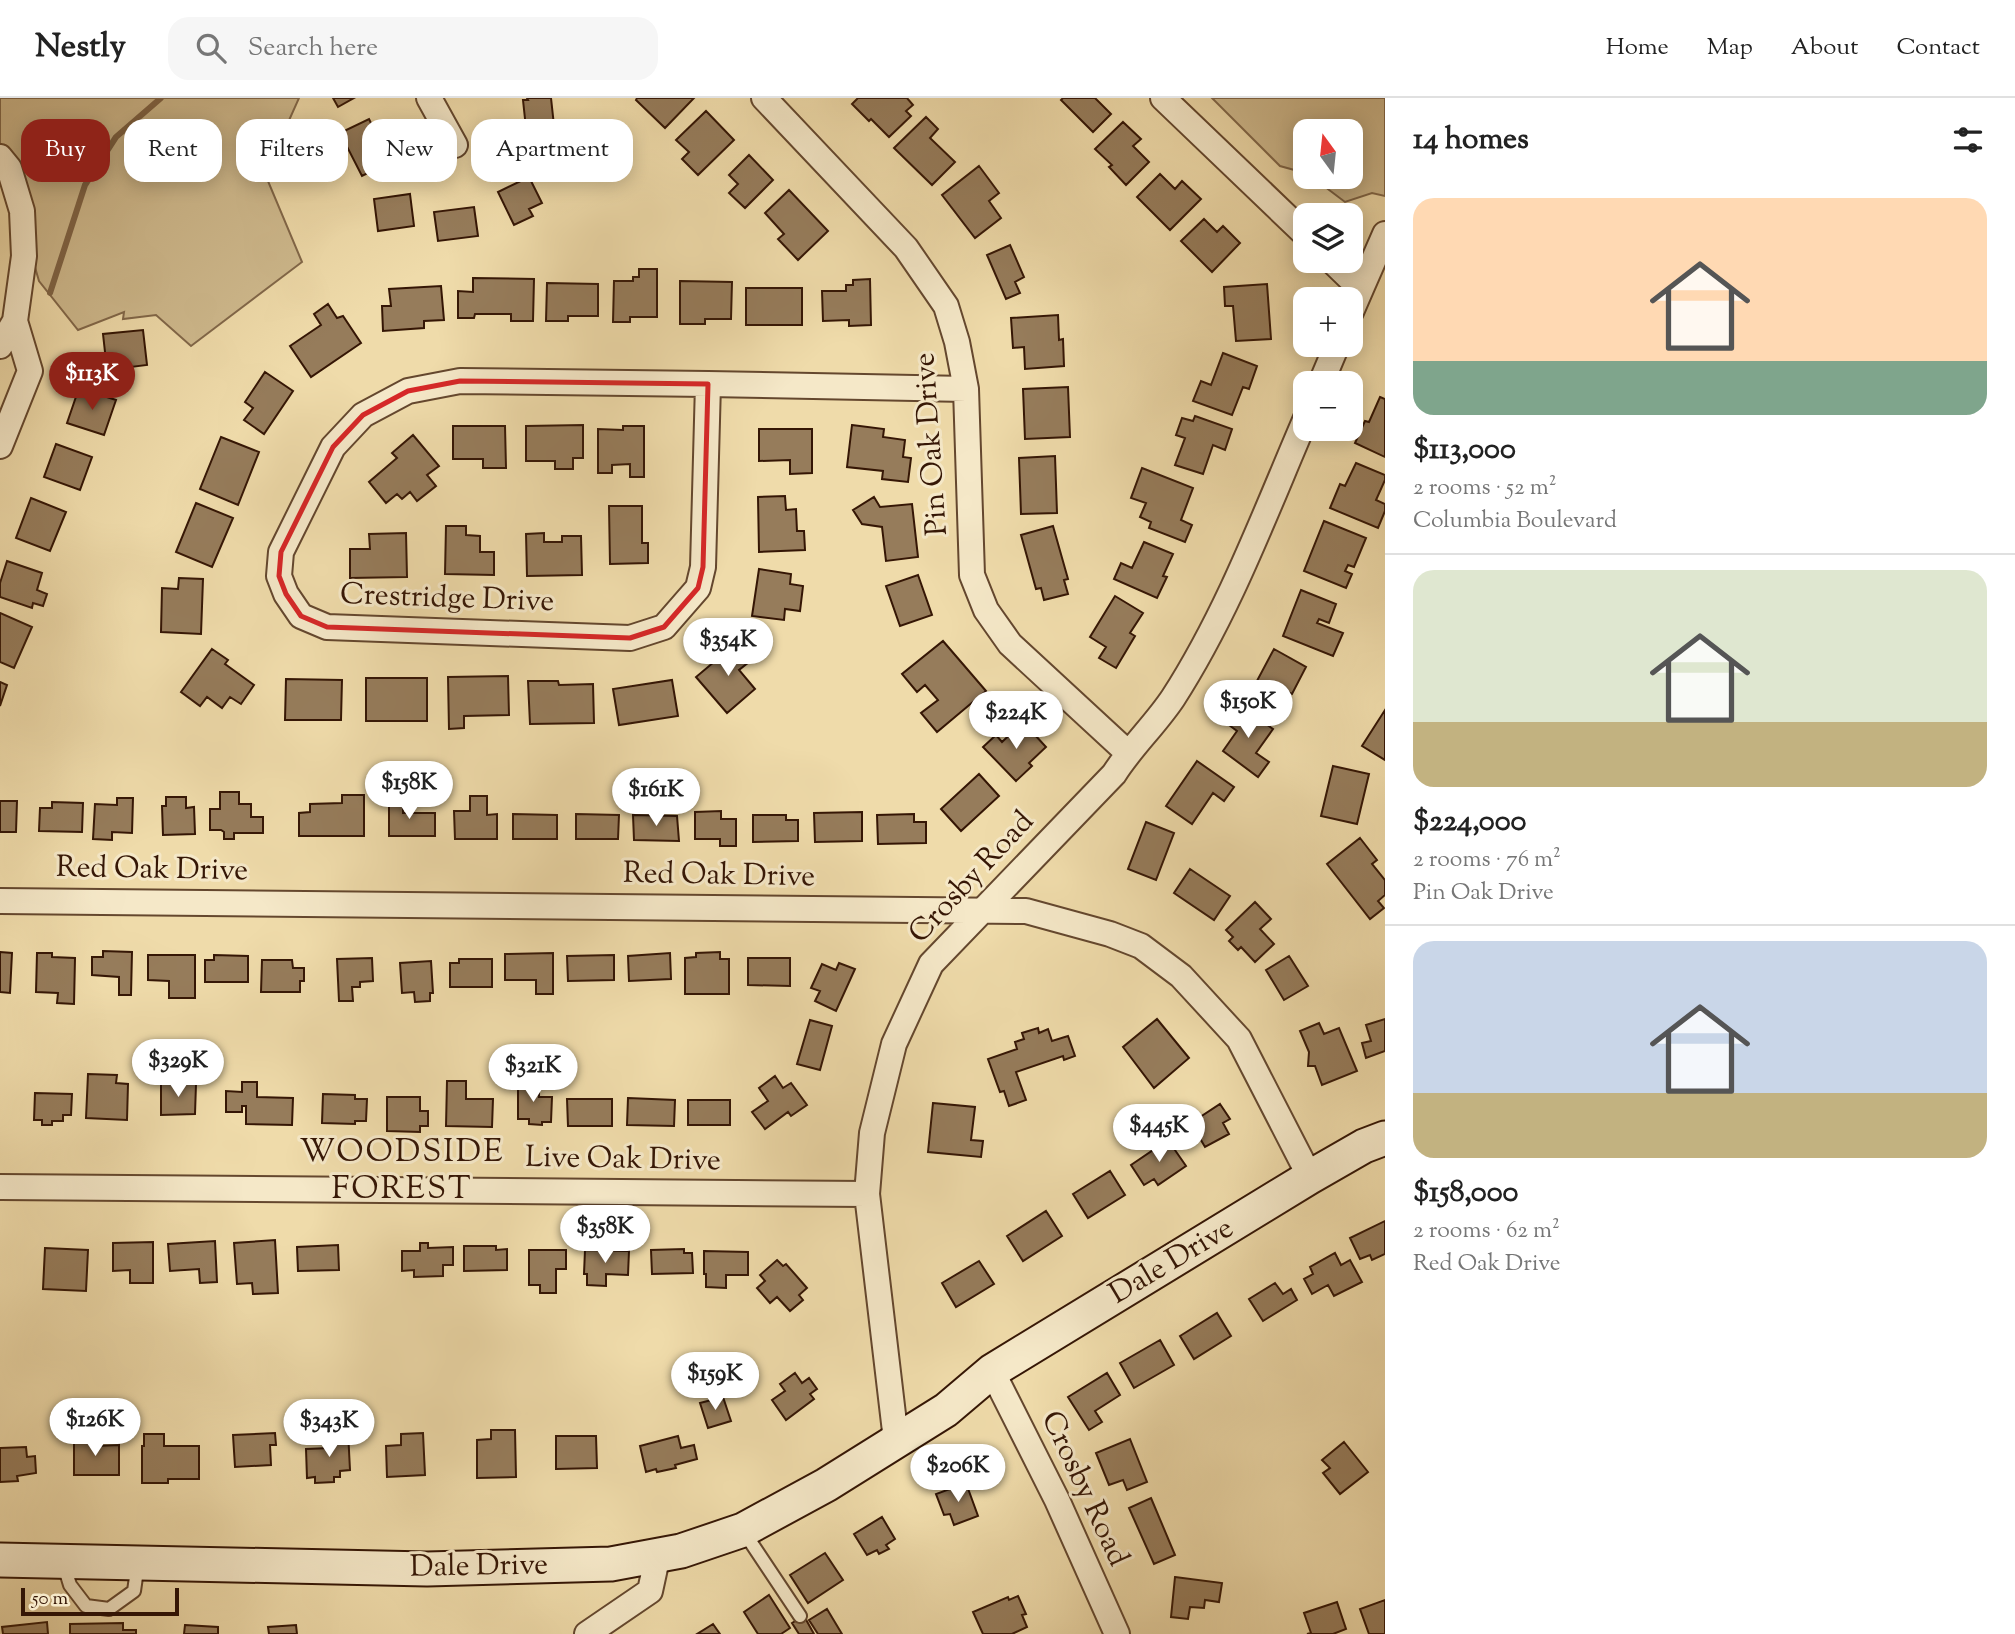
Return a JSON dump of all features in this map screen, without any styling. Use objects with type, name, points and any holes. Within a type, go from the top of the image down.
[{"type":"street","points":[[429,98],[441,119]]},
{"type":"street","name":"Pin Oak Drive","points":[[764,98],[906,248],[946,306],[957,342],[966,389],[972,575],[986,610],[1010,643],[1128,753]]},
{"type":"street","points":[[1163,98],[1293,223]]},
{"type":"street","points":[[0,157],[9,168],[22,211],[24,256],[15,321],[0,346]]},
{"type":"street","points":[[1362,287],[1385,234]]},
{"type":"street","points":[[1344,273],[1359,287]]},
{"type":"street","points":[[0,446],[30,371],[15,321]]},
{"type":"street","name":"Crestridge Drive","points":[[708,384],[703,567],[698,588],[664,627],[630,638],[327,627],[301,615],[286,594],[279,576],[281,552],[333,447],[363,415],[408,391],[460,381],[708,384],[966,389]]},
{"type":"street","name":"Crosby Road","points":[[896,1440],[867,1194],[872,1133],[894,1044],[930,964],[1114,774],[1172,699],[1226,605],[1296,441]]},
{"type":"street","name":"Red Oak Drive","points":[[0,901],[1026,911],[1110,934],[1141,946],[1181,976],[1239,1039],[1310,1177]]},
{"type":"street","name":"Dale Drive","points":[[0,1560],[427,1569],[611,1564],[681,1551],[743,1530],[826,1485],[924,1423],[927,1409],[939,1401],[964,1394],[992,1371],[1310,1177],[1364,1146],[1385,1138]]},
{"type":"street","name":"Live Oak Drive","points":[[0,1187],[867,1194]]},
{"type":"street","name":"Crosby Road","points":[[992,1371],[1057,1500],[1117,1634]]},
{"type":"street","points":[[587,1634],[611,1623],[650,1591],[655,1556]]},
{"type":"lane","points":[[743,1530],[800,1616]]},
{"type":"lane","points":[[63,1562],[69,1585],[86,1606],[109,1609],[134,1591],[138,1563]]},
{"type":"highlighted area","points":[[460,381],[708,384],[703,567],[698,588],[664,627],[630,638],[327,627],[301,616],[286,594],[279,576],[281,552],[333,447],[363,415],[408,391]]},
{"type":"shaded area","points":[[0,98],[299,98],[290,119],[236,119],[236,182],[268,182],[302,262],[191,346],[156,315],[123,319],[124,312],[78,330],[39,281],[0,147]]},
{"type":"shaded area","points":[[1212,98],[1385,98],[1385,196],[1372,193],[1345,202],[1328,189],[1363,189],[1363,119],[1293,119],[1293,170],[1280,166]]},
{"type":"building","points":[[333,98],[354,98],[338,107]]},
{"type":"building","points":[[527,98],[551,98],[553,119],[525,119],[523,100],[528,100]]},
{"type":"building","points":[[637,98],[694,98],[665,128]]},
{"type":"building","points":[[858,98],[907,98],[913,105],[906,111],[911,116],[889,137],[852,104]]},
{"type":"building","points":[[1095,98],[1111,114],[1093,132],[1061,100]]},
{"type":"building","points":[[706,111],[734,140],[698,175],[682,159],[689,152],[676,140]]},
{"type":"building","points":[[926,117],[938,129],[930,138],[955,162],[932,185],[894,148]]},
{"type":"building","points":[[362,122],[362,176],[348,149],[348,129]]},
{"type":"building","points":[[1123,122],[1141,139],[1133,146],[1149,162],[1126,185],[1109,167],[1112,165],[1095,149]]},
{"type":"building","points":[[749,155],[773,180],[745,208],[729,193],[738,184],[729,175]]},
{"type":"building","points":[[979,166],[999,193],[989,201],[1001,218],[975,238],[942,195]]},
{"type":"building","points":[[1160,174],[1175,189],[1182,181],[1201,199],[1170,230],[1137,197]]},
{"type":"building","points":[[519,182],[532,182],[542,203],[529,209],[533,216],[514,225],[498,192]]},
{"type":"building","points":[[789,190],[828,231],[798,260],[778,239],[784,234],[765,213]]},
{"type":"building","points":[[410,194],[414,226],[378,231],[374,199]]},
{"type":"building","points":[[474,207],[478,236],[438,241],[434,212]]},
{"type":"building","points":[[1204,219],[1217,232],[1223,226],[1240,243],[1212,272],[1181,241]]},
{"type":"building","points":[[1010,245],[1024,277],[1015,282],[1020,293],[1006,299],[987,255]]},
{"type":"building","points":[[639,269],[657,269],[657,317],[630,317],[630,322],[613,322],[614,281],[633,281],[633,277],[639,277]]},
{"type":"building","points":[[473,278],[534,279],[533,321],[511,321],[511,314],[475,314],[474,318],[458,318],[458,291],[473,292]]},
{"type":"building","points":[[870,279],[871,325],[849,326],[849,320],[823,321],[822,291],[846,291],[846,285],[853,285],[853,280]]},
{"type":"building","points":[[680,281],[732,282],[731,319],[705,319],[705,324],[680,324]]},
{"type":"building","points":[[547,283],[598,284],[598,316],[568,316],[568,321],[546,321]]},
{"type":"building","points":[[1267,284],[1271,339],[1236,341],[1233,306],[1225,306],[1224,287]]},
{"type":"building","points":[[441,286],[444,320],[424,321],[424,328],[383,331],[382,306],[391,306],[389,289]]},
{"type":"building","points":[[746,288],[802,288],[802,325],[746,325]]},
{"type":"building","points":[[328,304],[337,318],[343,316],[361,343],[311,377],[290,346],[321,325],[314,314]]},
{"type":"building","points":[[1058,315],[1059,340],[1063,339],[1064,366],[1025,369],[1024,347],[1013,348],[1011,318]]},
{"type":"building","points":[[143,330],[147,365],[107,370],[103,334]]},
{"type":"building","points":[[1223,353],[1257,366],[1249,389],[1243,387],[1232,415],[1193,401],[1201,381],[1211,385]]},
{"type":"building","points":[[265,372],[293,391],[264,434],[244,420],[253,408],[245,402]]},
{"type":"building","points":[[1068,387],[1070,437],[1025,439],[1023,389]]},
{"type":"building","points":[[79,388],[116,400],[104,435],[67,423]]},
{"type":"building","points":[[1380,397],[1385,399],[1385,457],[1355,443],[1363,441],[1363,425],[1365,421],[1369,422]]},
{"type":"building","points":[[1195,416],[1232,429],[1225,450],[1213,445],[1203,474],[1175,465],[1185,438],[1176,435],[1182,418],[1193,421]]},
{"type":"building","points":[[583,425],[583,458],[573,458],[573,469],[555,469],[555,461],[526,461],[526,426]]},
{"type":"building","points":[[852,425],[884,429],[883,437],[905,440],[903,457],[911,458],[908,482],[882,479],[883,471],[847,467]]},
{"type":"building","points":[[453,426],[505,426],[506,468],[483,468],[483,459],[453,459]]},
{"type":"building","points":[[623,426],[644,426],[644,477],[630,477],[630,464],[612,465],[612,473],[598,473],[598,429],[623,430]]},
{"type":"building","points":[[759,429],[812,429],[812,473],[790,474],[790,460],[759,461]]},
{"type":"building","points":[[413,435],[439,466],[427,475],[436,486],[417,501],[410,492],[402,499],[397,494],[386,503],[369,482],[397,458],[392,453]]},
{"type":"building","points":[[221,437],[259,452],[238,505],[200,489]]},
{"type":"building","points":[[56,444],[92,457],[80,490],[44,477]]},
{"type":"building","points":[[1055,456],[1057,513],[1021,514],[1019,458]]},
{"type":"building","points":[[1356,463],[1385,475],[1376,500],[1385,504],[1378,528],[1330,508],[1340,484],[1345,486]]},
{"type":"building","points":[[1142,468],[1193,488],[1181,520],[1192,525],[1185,542],[1149,528],[1151,522],[1140,517],[1146,503],[1131,498]]},
{"type":"building","points":[[785,496],[786,510],[796,509],[797,531],[804,531],[805,550],[759,552],[758,497]]},
{"type":"building","points":[[874,497],[880,507],[912,504],[918,557],[886,561],[882,527],[862,524],[853,510]]},
{"type":"building","points":[[31,498],[66,512],[50,551],[16,538]]},
{"type":"building","points":[[196,503],[233,518],[212,567],[176,552]]},
{"type":"building","points":[[609,506],[642,506],[642,543],[648,543],[648,563],[610,564]]},
{"type":"building","points":[[1324,521],[1366,538],[1354,567],[1348,565],[1345,571],[1352,574],[1346,588],[1304,571]]},
{"type":"building","points":[[446,526],[466,526],[466,535],[480,536],[480,552],[494,552],[494,575],[445,574]]},
{"type":"building","points":[[1053,526],[1068,579],[1064,580],[1068,594],[1044,600],[1041,588],[1036,589],[1021,535]]},
{"type":"building","points":[[406,533],[407,577],[350,578],[350,549],[370,549],[369,534]]},
{"type":"building","points":[[544,533],[544,542],[562,542],[562,536],[581,536],[582,575],[527,576],[526,534]]},
{"type":"building","points":[[1144,542],[1173,554],[1163,576],[1167,577],[1157,598],[1114,579],[1121,563],[1132,568]]},
{"type":"building","points":[[7,561],[42,573],[37,590],[47,594],[43,606],[33,603],[32,608],[0,597],[0,583]]},
{"type":"building","points":[[759,569],[791,574],[790,584],[803,586],[800,611],[785,609],[784,620],[752,616]]},
{"type":"building","points":[[918,575],[932,615],[900,626],[886,586]]},
{"type":"building","points":[[179,578],[203,579],[201,634],[161,632],[162,588],[178,589]]},
{"type":"building","points":[[1301,590],[1336,604],[1329,623],[1319,619],[1317,623],[1343,633],[1333,656],[1283,636]]},
{"type":"building","points":[[1115,596],[1143,613],[1130,633],[1135,636],[1116,668],[1099,658],[1106,647],[1090,637]]},
{"type":"building","points":[[0,613],[32,627],[14,668],[0,662]]},
{"type":"building","points":[[739,641],[754,658],[739,670],[755,689],[727,713],[696,677]]},
{"type":"building","points":[[943,641],[986,691],[937,732],[921,713],[938,700],[925,685],[917,692],[902,674]]},
{"type":"building","points":[[212,649],[228,660],[225,664],[254,685],[241,704],[230,697],[222,708],[207,697],[200,706],[181,692]]},
{"type":"building","points":[[1274,649],[1306,667],[1292,694],[1283,689],[1273,706],[1250,694]]},
{"type":"building","points":[[508,676],[509,715],[464,716],[464,728],[449,729],[448,677]]},
{"type":"building","points":[[366,678],[427,678],[427,721],[366,721]]},
{"type":"building","points":[[286,679],[342,680],[341,720],[285,720]]},
{"type":"building","points":[[672,680],[678,716],[619,725],[613,689]]},
{"type":"building","points":[[528,681],[558,681],[559,685],[593,684],[594,723],[530,724]]},
{"type":"building","points":[[0,682],[7,685],[0,706]]},
{"type":"building","points":[[1238,704],[1273,729],[1256,753],[1269,762],[1258,777],[1223,751],[1237,731],[1225,722]]},
{"type":"building","points":[[1385,710],[1385,760],[1362,746]]},
{"type":"building","points":[[1023,722],[1046,747],[1029,763],[1032,766],[1016,781],[983,747],[996,735],[1002,742]]},
{"type":"building","points":[[1197,761],[1234,787],[1224,801],[1213,793],[1192,824],[1166,806]]},
{"type":"building","points":[[1333,766],[1369,774],[1357,824],[1321,816]]},
{"type":"building","points":[[979,774],[999,796],[961,831],[941,809]]},
{"type":"building","points":[[220,792],[239,792],[239,804],[251,804],[251,817],[263,817],[263,833],[234,833],[234,839],[224,839],[224,832],[221,830],[210,830],[210,809],[220,809]]},
{"type":"building","points":[[342,795],[364,795],[364,836],[299,836],[299,813],[310,812],[310,804],[342,803]]},
{"type":"building","points":[[389,796],[403,796],[403,813],[435,813],[435,836],[389,836]]},
{"type":"building","points":[[470,796],[487,796],[487,815],[497,814],[497,839],[455,839],[454,811],[470,811]]},
{"type":"building","points":[[166,797],[186,797],[186,808],[194,807],[195,834],[163,835],[162,806],[166,806]]},
{"type":"building","points":[[117,798],[133,798],[132,833],[112,832],[112,840],[93,839],[95,804],[117,805]]},
{"type":"building","points":[[0,801],[17,801],[16,832],[0,832]]},
{"type":"building","points":[[52,802],[83,803],[82,832],[39,831],[40,808],[52,808]]},
{"type":"building","points":[[721,811],[721,819],[736,819],[736,846],[720,846],[720,839],[695,839],[695,812]]},
{"type":"building","points":[[862,812],[862,841],[815,842],[814,813]]},
{"type":"building","points":[[513,814],[557,815],[557,839],[513,839]]},
{"type":"building","points":[[576,814],[619,815],[618,839],[576,839]]},
{"type":"building","points":[[914,814],[914,822],[926,822],[926,843],[878,844],[877,815]]},
{"type":"building","points":[[633,815],[677,816],[679,841],[634,840]]},
{"type":"building","points":[[753,815],[786,815],[786,820],[798,820],[798,841],[753,842]]},
{"type":"building","points":[[1146,822],[1174,833],[1156,880],[1128,869]]},
{"type":"building","points":[[1360,838],[1377,860],[1372,864],[1385,880],[1385,895],[1378,901],[1384,908],[1370,919],[1327,864]]},
{"type":"building","points":[[1190,869],[1230,896],[1214,920],[1174,893]]},
{"type":"building","points":[[1255,902],[1271,919],[1260,929],[1274,944],[1255,962],[1241,947],[1238,950],[1229,941],[1233,937],[1226,930]]},
{"type":"building","points":[[103,951],[132,952],[131,995],[119,995],[119,977],[92,975],[92,957],[103,957]]},
{"type":"building","points":[[0,952],[12,953],[10,993],[0,992]]},
{"type":"building","points":[[720,952],[720,959],[729,959],[729,994],[685,994],[685,958],[696,957],[696,953]]},
{"type":"building","points":[[37,953],[75,958],[74,1004],[57,1003],[58,993],[36,992]]},
{"type":"building","points":[[553,953],[553,994],[536,994],[536,980],[505,980],[505,954]]},
{"type":"building","points":[[670,953],[671,979],[629,981],[628,956]]},
{"type":"building","points":[[148,955],[195,955],[195,998],[169,998],[169,981],[148,980]]},
{"type":"building","points":[[214,955],[248,956],[248,982],[205,982],[205,960],[214,960]]},
{"type":"building","points":[[614,955],[614,980],[568,981],[567,956]]},
{"type":"building","points":[[1289,956],[1308,986],[1284,1000],[1266,970]]},
{"type":"building","points":[[372,958],[373,981],[360,982],[360,987],[352,987],[353,1001],[339,1001],[337,959]]},
{"type":"building","points":[[748,958],[790,958],[790,986],[748,985]]},
{"type":"building","points":[[459,959],[492,959],[492,987],[450,987],[450,963],[459,963]]},
{"type":"building","points":[[262,960],[292,960],[293,968],[304,968],[304,981],[300,981],[300,992],[261,992]]},
{"type":"building","points":[[431,961],[433,993],[430,993],[430,1001],[415,1002],[414,992],[402,993],[400,963]]},
{"type":"building","points":[[839,963],[855,969],[836,1011],[815,1001],[820,991],[811,988],[822,964],[836,970]]},
{"type":"building","points":[[1157,1019],[1189,1058],[1154,1088],[1123,1047]]},
{"type":"building","points":[[1385,1019],[1385,1051],[1366,1058],[1362,1043],[1371,1041],[1366,1025]]},
{"type":"building","points":[[810,1020],[832,1026],[820,1070],[797,1064]]},
{"type":"building","points":[[1319,1023],[1324,1034],[1339,1028],[1357,1071],[1322,1085],[1315,1066],[1308,1066],[1309,1052],[1300,1031]]},
{"type":"building","points":[[1038,1028],[1039,1033],[1048,1029],[1052,1041],[1068,1036],[1075,1056],[1064,1060],[1063,1056],[1016,1072],[1026,1100],[1009,1106],[1004,1091],[1000,1092],[988,1059],[1017,1049],[1015,1042],[1024,1039],[1022,1033]]},
{"type":"building","points":[[88,1074],[117,1075],[116,1083],[128,1084],[127,1120],[86,1118]]},
{"type":"building","points":[[775,1076],[783,1088],[791,1083],[807,1105],[791,1116],[788,1112],[765,1129],[752,1112],[768,1101],[759,1088]]},
{"type":"building","points":[[447,1081],[466,1081],[466,1099],[493,1099],[492,1127],[446,1126]]},
{"type":"building","points":[[242,1082],[257,1082],[257,1097],[293,1098],[292,1125],[246,1124],[246,1106],[242,1106],[242,1112],[226,1112],[226,1091],[242,1092]]},
{"type":"building","points":[[518,1082],[539,1082],[539,1097],[552,1097],[551,1122],[542,1122],[542,1125],[529,1124],[529,1119],[518,1119]]},
{"type":"building","points":[[161,1084],[196,1084],[195,1114],[161,1115]]},
{"type":"building","points":[[35,1093],[72,1094],[71,1115],[63,1115],[63,1121],[52,1121],[52,1125],[42,1125],[42,1120],[34,1120]]},
{"type":"building","points":[[323,1094],[355,1095],[355,1099],[367,1099],[366,1121],[355,1121],[355,1124],[322,1123]]},
{"type":"building","points":[[387,1097],[420,1097],[420,1111],[428,1111],[428,1126],[420,1126],[420,1132],[387,1131]]},
{"type":"building","points":[[628,1098],[675,1100],[674,1126],[627,1125]]},
{"type":"building","points":[[567,1099],[612,1099],[612,1126],[568,1126]]},
{"type":"building","points":[[688,1100],[730,1100],[730,1125],[688,1125]]},
{"type":"building","points":[[933,1103],[975,1107],[971,1140],[983,1141],[981,1157],[928,1152]]},
{"type":"building","points":[[1220,1104],[1230,1119],[1223,1123],[1229,1134],[1205,1147],[1191,1123]]},
{"type":"building","points":[[1168,1140],[1186,1166],[1158,1185],[1154,1179],[1144,1185],[1131,1165]]},
{"type":"building","points":[[1110,1171],[1125,1195],[1088,1218],[1073,1194]]},
{"type":"building","points":[[1046,1211],[1062,1236],[1023,1261],[1007,1236]]},
{"type":"building","points":[[1385,1221],[1385,1254],[1372,1260],[1370,1255],[1360,1259],[1350,1238]]},
{"type":"building","points":[[275,1240],[278,1293],[253,1294],[252,1283],[237,1284],[234,1243]]},
{"type":"building","points":[[215,1241],[217,1282],[200,1283],[199,1269],[170,1271],[168,1244]]},
{"type":"building","points":[[153,1242],[153,1283],[130,1283],[130,1270],[113,1271],[113,1243]]},
{"type":"building","points":[[420,1243],[428,1243],[428,1248],[453,1247],[453,1265],[443,1265],[443,1276],[414,1277],[414,1270],[402,1271],[402,1251],[420,1251]]},
{"type":"building","points":[[338,1245],[339,1270],[298,1271],[297,1247]]},
{"type":"building","points":[[464,1246],[496,1246],[496,1250],[507,1249],[507,1270],[464,1271]]},
{"type":"building","points":[[45,1248],[88,1250],[86,1291],[43,1289]]},
{"type":"building","points":[[684,1249],[684,1253],[692,1253],[693,1273],[652,1274],[651,1250]]},
{"type":"building","points":[[529,1250],[566,1250],[566,1269],[556,1269],[556,1293],[540,1293],[540,1285],[529,1285]]},
{"type":"building","points":[[585,1250],[629,1251],[628,1275],[606,1274],[606,1286],[587,1285],[587,1274],[584,1274]]},
{"type":"building","points":[[704,1251],[748,1252],[748,1275],[726,1275],[726,1288],[706,1287]]},
{"type":"building","points":[[1335,1253],[1341,1265],[1350,1260],[1362,1282],[1334,1296],[1328,1285],[1312,1294],[1304,1279],[1313,1274],[1310,1267]]},
{"type":"building","points":[[777,1260],[783,1266],[786,1264],[807,1288],[799,1295],[803,1300],[790,1311],[777,1297],[770,1303],[757,1288],[765,1281],[760,1275]]},
{"type":"building","points":[[979,1261],[994,1284],[956,1307],[942,1283]]},
{"type":"building","points":[[1275,1283],[1283,1294],[1291,1289],[1297,1300],[1263,1321],[1249,1299]]},
{"type":"building","points":[[1217,1313],[1231,1336],[1194,1359],[1180,1336]]},
{"type":"building","points":[[1160,1340],[1174,1365],[1134,1388],[1120,1363]]},
{"type":"building","points":[[795,1373],[802,1383],[809,1378],[817,1389],[810,1394],[814,1399],[786,1420],[772,1400],[785,1391],[780,1384]]},
{"type":"building","points":[[1107,1373],[1120,1395],[1095,1411],[1102,1422],[1089,1430],[1068,1397]]},
{"type":"building","points":[[723,1397],[731,1421],[708,1428],[700,1403]]},
{"type":"building","points":[[491,1430],[515,1430],[516,1477],[477,1478],[477,1440],[491,1439]]},
{"type":"building","points":[[348,1431],[350,1470],[340,1471],[340,1477],[334,1477],[334,1482],[315,1483],[315,1477],[307,1478],[306,1449],[330,1448],[329,1432]]},
{"type":"building","points":[[275,1433],[276,1445],[270,1445],[271,1465],[235,1467],[233,1435]]},
{"type":"building","points":[[423,1433],[425,1475],[387,1477],[386,1446],[401,1445],[401,1434]]},
{"type":"building","points":[[144,1434],[164,1434],[164,1446],[199,1446],[199,1479],[168,1479],[168,1483],[142,1483]]},
{"type":"building","points":[[556,1436],[596,1436],[597,1468],[556,1469]]},
{"type":"building","points":[[678,1436],[681,1448],[694,1445],[697,1459],[675,1465],[676,1468],[646,1472],[640,1446]]},
{"type":"building","points":[[74,1437],[98,1437],[98,1446],[119,1445],[119,1475],[74,1475]]},
{"type":"building","points":[[1130,1439],[1147,1482],[1127,1490],[1123,1480],[1109,1485],[1096,1453]]},
{"type":"building","points":[[1344,1442],[1368,1472],[1340,1494],[1323,1473],[1330,1468],[1322,1460]]},
{"type":"building","points":[[26,1447],[27,1457],[35,1456],[36,1473],[17,1476],[18,1481],[0,1482],[0,1448]]},
{"type":"building","points":[[966,1483],[978,1516],[954,1525],[950,1514],[944,1515],[936,1494]]},
{"type":"building","points":[[1151,1498],[1175,1555],[1154,1564],[1129,1508]]},
{"type":"building","points":[[882,1517],[895,1539],[886,1545],[889,1549],[879,1554],[877,1550],[867,1555],[854,1534]]},
{"type":"building","points":[[825,1553],[843,1580],[808,1603],[790,1575]]},
{"type":"building","points":[[1175,1577],[1222,1583],[1219,1602],[1205,1600],[1204,1608],[1190,1607],[1188,1619],[1171,1617]]},
{"type":"building","points":[[769,1595],[790,1628],[781,1634],[758,1634],[744,1612]]},
{"type":"building","points":[[1018,1596],[1026,1614],[1022,1615],[1027,1627],[1012,1634],[983,1634],[973,1612],[1008,1597],[1009,1600]]},
{"type":"building","points":[[1385,1600],[1385,1634],[1369,1634],[1360,1609]]},
{"type":"building","points":[[1337,1602],[1346,1629],[1333,1634],[1307,1634],[1311,1633],[1304,1613]]},
{"type":"building","points":[[827,1609],[842,1634],[818,1634],[809,1620]]},
{"type":"building","points":[[804,1616],[814,1634],[799,1634],[792,1623]]},
{"type":"building","points":[[47,1622],[48,1634],[3,1634],[2,1627]]},
{"type":"building","points":[[123,1623],[123,1630],[136,1630],[136,1634],[70,1634],[70,1624]]},
{"type":"building","points":[[713,1624],[720,1634],[697,1634]]},
{"type":"building","points":[[185,1625],[218,1627],[218,1634],[184,1634]]},
{"type":"building","points":[[296,1625],[297,1634],[269,1634],[268,1627]]},
{"type":"waterway","points":[[50,293],[85,185],[116,137],[161,98]]},
{"type":"district","name":"WOODSIDE FOREST","points":[[402,1172]]}]
